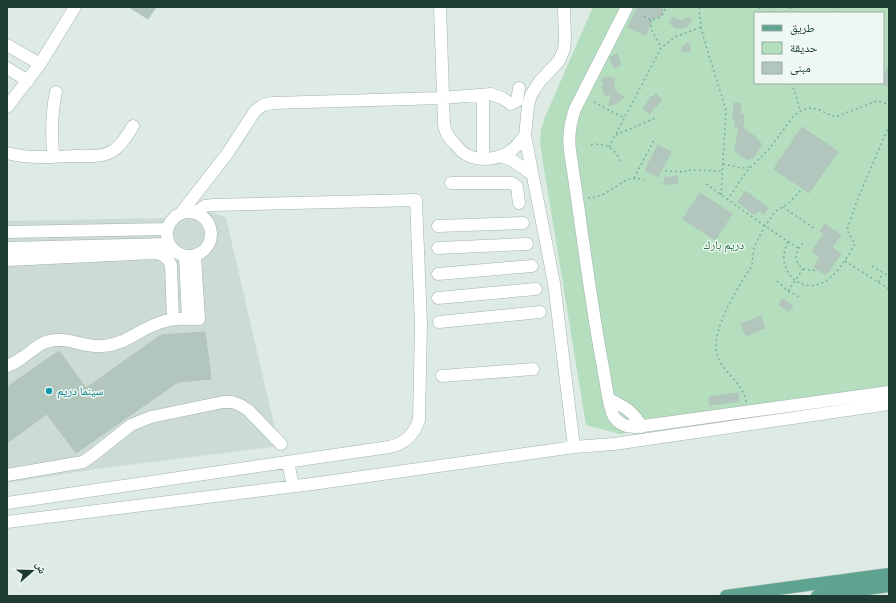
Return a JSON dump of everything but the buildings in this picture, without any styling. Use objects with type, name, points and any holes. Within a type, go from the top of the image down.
[{"type":"main road","points":[[726,596],[889,574]]},
{"type":"main road","points":[[817,596],[889,586]]},
{"type":"street","points":[[7,107],[40,64],[75,7]]},
{"type":"street","points":[[440,7],[442,98],[444,128],[448,137],[467,155],[474,158],[483,158],[501,156],[512,149],[525,136]]},
{"type":"street","points":[[564,7],[564,49],[559,61],[540,81],[531,95],[528,106],[525,136],[554,283],[574,447]]},
{"type":"street","points":[[627,7],[572,118],[569,143],[599,345],[609,399],[614,416],[621,424],[631,427],[641,427],[889,392]]},
{"type":"street","points":[[7,46],[40,64]]},
{"type":"street","points":[[7,68],[28,81]]},
{"type":"street","points":[[181,213],[194,213],[205,219],[211,231],[209,244],[201,253],[190,256],[178,254],[168,244],[166,234],[167,229],[170,222],[181,213],[228,154],[252,114],[263,105],[273,103],[442,98],[491,94],[514,104],[517,101],[519,88]]},
{"type":"street","points":[[53,157],[52,123],[56,92]]},
{"type":"street","points":[[483,95],[483,158]]},
{"type":"street","points":[[9,155],[27,157],[99,156],[109,153],[122,143],[133,126]]},
{"type":"street","points":[[501,156],[512,160],[532,174]]},
{"type":"street","points":[[451,183],[512,183],[517,187],[519,202]]},
{"type":"street","points":[[7,503],[395,446],[406,440],[414,432],[419,420],[421,324],[416,200],[213,205],[205,206],[194,213]]},
{"type":"street","points":[[438,226],[523,223]]},
{"type":"street","points":[[7,232],[167,229]]},
{"type":"street","points":[[7,248],[168,244]]},
{"type":"street","points":[[438,248],[527,244]]},
{"type":"street","points":[[7,260],[154,253],[161,254],[167,258],[171,265],[173,319]]},
{"type":"street","points":[[7,366],[23,358],[35,348],[47,341],[62,339],[88,346],[111,345],[126,340],[154,325],[173,319],[193,319],[190,256]]},
{"type":"street","points":[[438,274],[532,266]]},
{"type":"street","points":[[438,298],[536,288]]},
{"type":"street","points":[[439,322],[540,312]]},
{"type":"street","points":[[442,376],[533,369]]},
{"type":"street","points":[[609,399],[631,411],[641,427]]},
{"type":"street","points":[[7,475],[83,462],[137,422],[151,417],[223,402],[236,403],[244,407],[281,444]]},
{"type":"street","points":[[7,522],[293,486],[574,447],[614,444],[889,404]]},
{"type":"street","points":[[614,444],[616,433],[621,424]]},
{"type":"street","points":[[288,462],[293,486]]},
{"type":"path","points":[[644,16],[650,20],[657,19],[665,11],[665,7]]},
{"type":"path","points":[[699,7],[701,27],[726,110],[721,195]]},
{"type":"path","points":[[650,20],[652,31],[661,48]]},
{"type":"path","points":[[610,147],[661,48],[675,36],[701,27]]},
{"type":"path","points":[[791,84],[800,111]]},
{"type":"path","points":[[727,200],[751,167],[769,149],[793,117],[800,111],[808,108],[817,109],[835,117],[876,101],[889,104]]},
{"type":"path","points":[[594,102],[624,118]]},
{"type":"path","points":[[616,135],[654,118]]},
{"type":"path","points":[[788,242],[784,252],[784,263],[788,273],[795,280],[807,285],[818,284],[828,279],[844,261],[855,244],[847,230],[858,198],[889,126]]},
{"type":"path","points":[[634,178],[656,138]]},
{"type":"path","points":[[591,145],[601,144],[610,147],[616,153],[620,162]]},
{"type":"path","points":[[723,164],[742,168],[751,167]]},
{"type":"path","points":[[665,171],[723,171]]},
{"type":"path","points":[[578,200],[604,194],[626,180],[634,178],[644,180]]},
{"type":"path","points":[[706,184],[764,226],[798,248]]},
{"type":"path","points":[[747,412],[744,392],[718,358],[716,339],[731,302],[752,265],[754,247],[764,226],[775,212],[792,200],[801,190]]},
{"type":"path","points":[[783,207],[815,229]]},
{"type":"path","points":[[803,243],[798,248],[796,260],[803,269],[809,271],[815,270]]},
{"type":"path","points":[[844,261],[889,289]]},
{"type":"path","points":[[872,266],[889,276]]},
{"type":"path","points":[[788,291],[803,269]]},
{"type":"path","points":[[878,282],[884,273]]},
{"type":"path","points":[[777,281],[788,291],[801,298]]},
{"type":"shaded area","points":[[187,203],[226,218],[279,446],[96,469],[7,483],[7,221],[166,218]]},
{"type":"green space","name":"دريم بارك","points":[[593,7],[889,7],[889,397],[620,434],[586,425],[540,144],[541,130],[545,117]]},
{"type":"place","name":"سينما دريم","points":[[49,391]]}]
